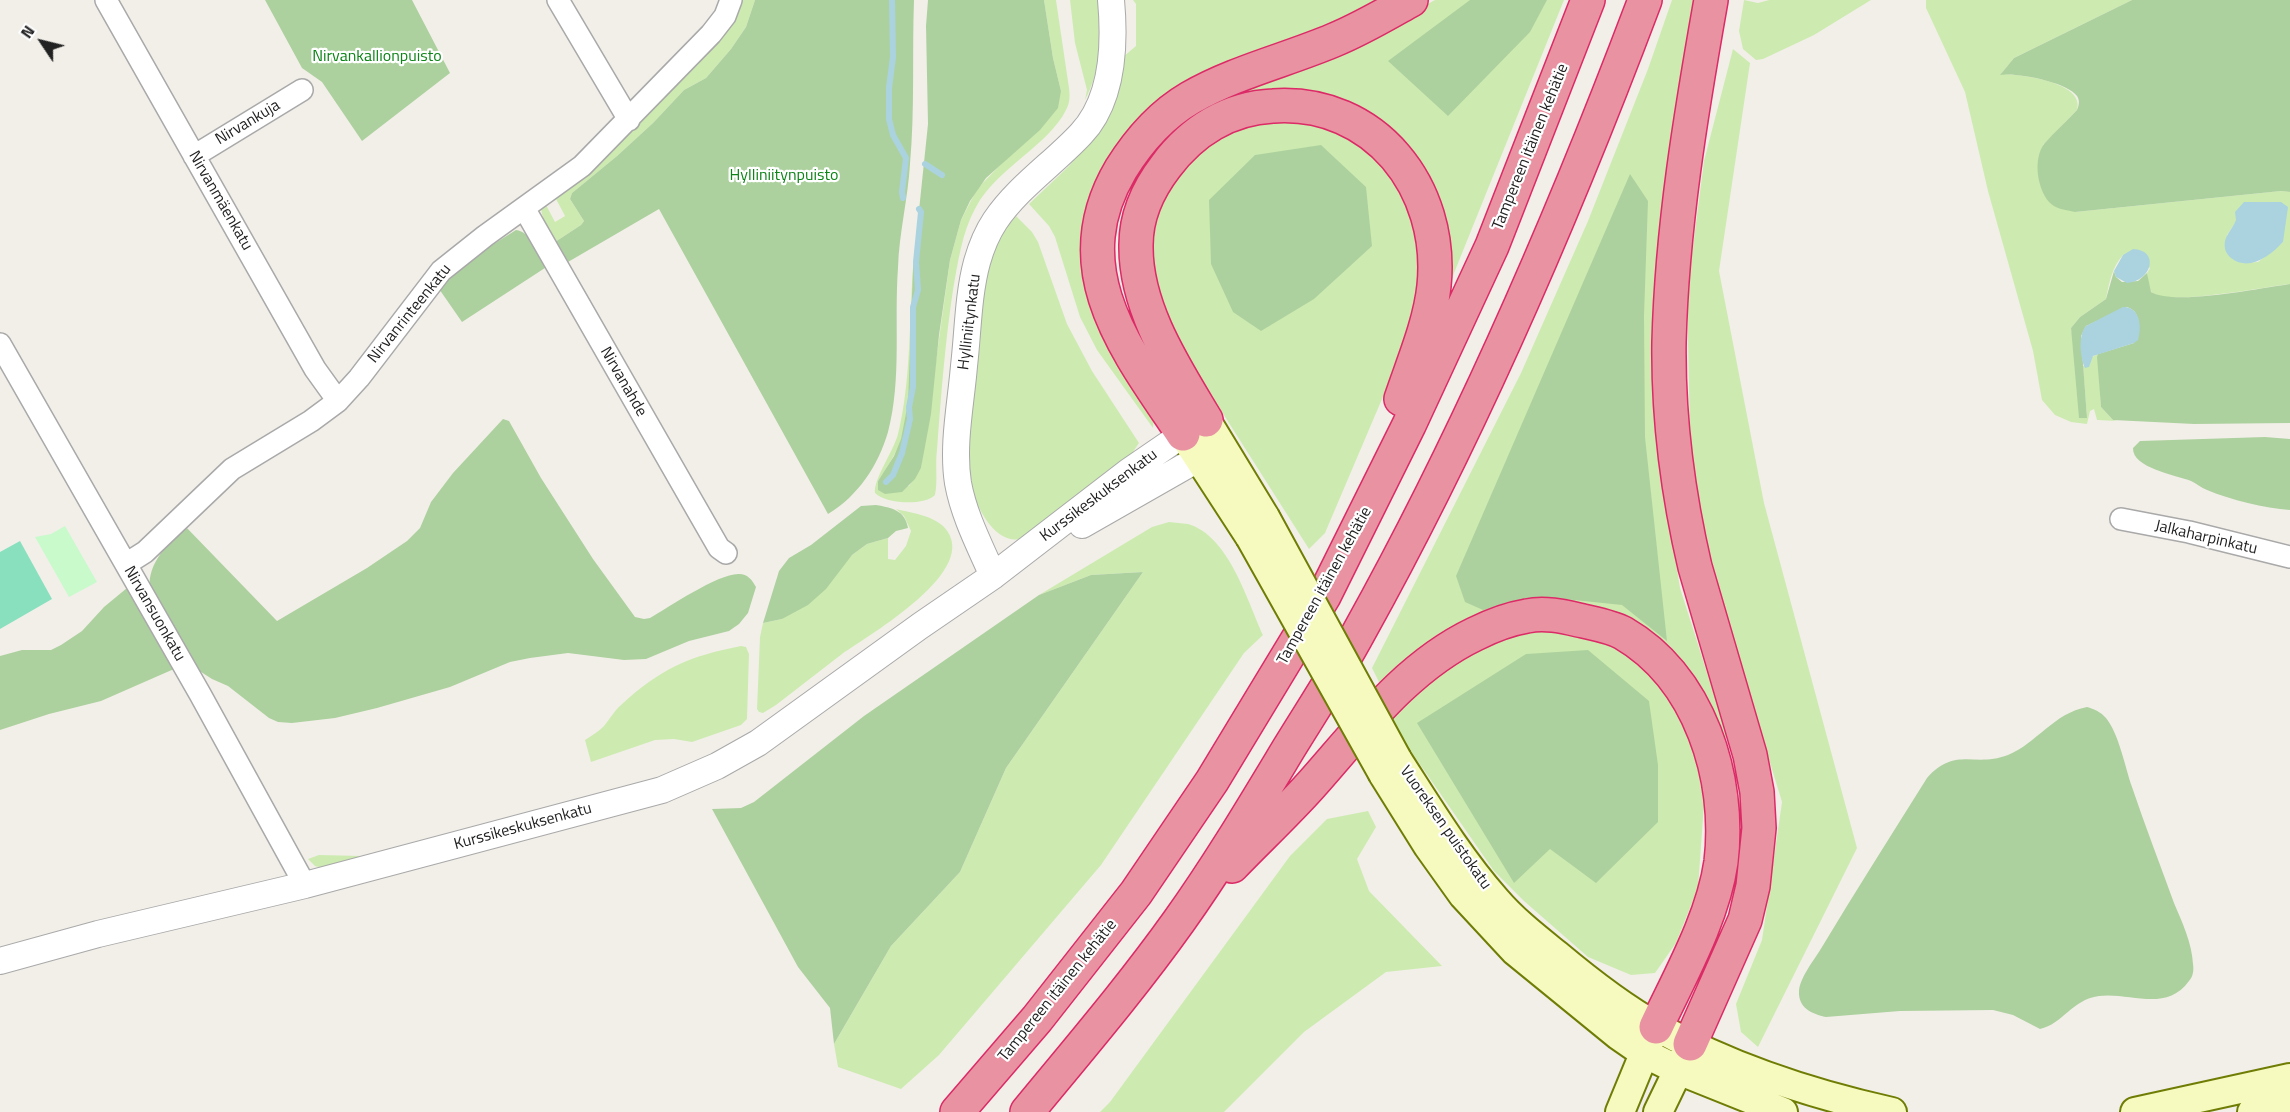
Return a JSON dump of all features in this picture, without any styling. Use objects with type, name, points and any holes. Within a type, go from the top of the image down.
[{"type":"highway","points":[[1203,439],[1131,357],[1104,299],[1099,277],[1099,232],[1112,185],[1130,154],[1153,126],[1190,98],[1220,83],[1336,40],[1411,0]]},
{"type":"highway","name":"Tampereen itäinen kehätie","points":[[957,1112],[1037,1019],[1136,893],[1212,781],[1323,596],[1409,425],[1492,246],[1588,0]]},
{"type":"highway","points":[[1027,1112],[1179,921],[1253,808],[1358,635],[1408,542],[1458,441],[1526,291],[1611,89],[1645,0]]},
{"type":"highway","points":[[1684,1057],[1745,920],[1753,886],[1759,828],[1757,792],[1750,755],[1688,536],[1681,502],[1672,427],[1669,343],[1674,251],[1694,93],[1711,0]]},
{"type":"highway","points":[[1203,439],[1179,373],[1149,314],[1142,292],[1136,246],[1137,226],[1146,202],[1153,186],[1178,150],[1192,137],[1220,119],[1246,109],[1293,104],[1339,115],[1377,139],[1394,154],[1407,171],[1427,214],[1434,266],[1434,287],[1426,321],[1362,521]]},
{"type":"highway","points":[[1179,921],[1309,787],[1386,699],[1419,670],[1473,635],[1505,622],[1529,615],[1566,617],[1622,633],[1653,656],[1680,685],[1702,724],[1717,773],[1722,839],[1715,888],[1706,917],[1650,1040]]},
{"type":"main road","name":"Vuoreksen puistokatu","points":[[1203,439],[1258,527],[1448,874],[1486,922],[1532,965],[1617,1035],[1650,1040],[1783,1112]]},
{"type":"main road","points":[[1620,1112],[1650,1040]]},
{"type":"main road","name":"Vuoreksen puistokatu","points":[[1684,1057],[1784,1081],[1892,1112]]},
{"type":"main road","points":[[1658,1112],[1684,1057]]},
{"type":"main road","points":[[2135,1112],[2290,1078]]},
{"type":"main road","points":[[2252,1112],[2290,1104]]},
{"type":"street","name":"Nirvanmäenkatu","points":[[106,0],[315,369],[338,401]]},
{"type":"street","points":[[558,0],[629,120]]},
{"type":"street","name":"Nirvanrinteenkatu","points":[[126,564],[145,552],[232,469],[311,421],[338,401],[359,378],[441,271],[582,166],[711,34],[725,16],[731,0]]},
{"type":"street","name":"Hylliniitynkatu","points":[[993,576],[968,519],[957,480],[958,425],[972,286],[984,241],[994,221],[1028,183],[1082,133],[1091,120],[1104,91],[1108,72],[1113,26],[1111,0]]},
{"type":"street","name":"Nirvankuja","points":[[194,156],[302,90]]},
{"type":"street","name":"Nirvanahde","points":[[524,208],[719,548],[726,553]]},
{"type":"street","name":"Nirvansuonkatu","points":[[0,344],[305,885]]},
{"type":"street","name":"Kurssikeskuksenkatu","points":[[0,961],[98,934],[305,885],[662,790],[717,766],[758,743],[993,576],[1074,516],[1128,472],[1203,439]]},
{"type":"street","name":"Jalkaharpinkatu","points":[[2121,519],[2189,532],[2290,557]]},
{"type":"green space","name":"Nirvankallionpuisto","points":[[265,0],[412,0],[450,73],[362,141],[322,82],[302,68]]},
{"type":"green space","points":[[738,0],[755,0],[746,27],[731,49],[706,78],[684,90],[653,123],[572,193],[570,199],[584,221],[555,242],[544,223],[542,207],[546,205],[555,222],[565,216],[555,197],[612,150],[697,60]]},
{"type":"green space","name":"Hylliniitynpuisto","points":[[755,0],[914,0],[912,143],[899,255],[896,371],[892,412],[884,445],[873,468],[858,489],[828,514],[659,209],[568,262],[555,242],[584,221],[570,199],[572,193],[653,123],[684,90],[706,78],[746,27]]},
{"type":"green space","points":[[928,0],[1044,0],[1053,58],[1061,91],[1058,108],[1040,130],[986,178],[970,201],[961,220],[950,260],[931,414],[921,468],[915,479],[902,492],[885,494],[878,490],[878,481],[894,456],[901,439],[908,403],[913,268],[928,124],[926,26]]},
{"type":"green space","points":[[1044,0],[1056,0],[1069,88],[1068,105],[1058,123],[1048,134],[1009,168],[985,193],[967,227],[955,279],[945,350],[935,495],[930,499],[914,502],[887,500],[875,493],[875,487],[896,441],[902,414],[907,373],[913,268],[911,379],[906,421],[899,446],[878,481],[909,486],[921,468],[950,260],[961,220],[977,189],[1006,159],[1061,91],[1053,58]]},
{"type":"green space","points":[[1070,0],[1099,0],[1100,52],[1095,76],[1085,100],[1087,90],[1075,43]]},
{"type":"green space","points":[[1133,0],[1383,0],[1338,23],[1184,85],[1090,217],[1154,417],[1153,428],[1097,350],[1080,317],[1055,237],[1049,226],[1029,204],[1069,166],[1090,141],[1123,57],[1136,46],[1136,4]]},
{"type":"green space","points":[[1435,0],[1564,0],[1448,288],[1386,129],[1332,95],[1276,89],[1233,95],[1354,44]]},
{"type":"green space","points":[[1470,0],[1547,0],[1530,32],[1448,116],[1388,61]]},
{"type":"green space","points":[[1672,0],[1696,0],[1674,116],[1656,286],[1657,442],[1680,588],[1728,738],[1719,739],[1697,689],[1560,604],[1381,686],[1372,668],[1521,373],[1588,221],[1648,69]]},
{"type":"green space","points":[[1744,0],[1758,3],[1769,0],[1871,0],[1814,35],[1763,59],[1756,60],[1743,49],[1739,31]]},
{"type":"green space","points":[[1926,0],[2132,0],[2014,58],[2001,74],[2035,78],[2062,86],[2077,100],[2077,110],[2043,145],[2075,212],[2281,191],[2290,192],[2290,284],[2179,298],[2164,297],[2150,290],[2147,273],[2150,268],[2123,255],[2114,270],[2106,299],[2080,317],[2071,328],[2087,418],[2083,366],[2089,366],[2090,358],[2098,354],[2101,407],[2113,420],[2117,421],[2097,420],[2094,409],[2090,411],[2087,424],[2071,422],[2055,415],[2042,400],[2033,351],[1988,191],[1965,92],[1926,8]],"holes":[[[2237,220],[2283,242],[2258,262],[2242,263],[2227,235]]]},
{"type":"green space","points":[[2132,0],[2290,0],[2290,192],[2281,191],[2075,212],[2057,208],[2049,202],[2039,181],[2038,157],[2044,144],[2077,110],[2078,98],[2063,86],[2052,82],[2007,74],[2000,75],[2014,58]]},
{"type":"green space","points":[[1733,49],[1750,63],[1719,271],[1764,503],[1857,848],[1758,1047],[1741,1032],[1736,1004],[1762,940],[1782,802],[1703,543],[1690,436],[1687,293],[1704,161]]},
{"type":"green space","points":[[1297,117],[1353,137],[1393,175],[1414,212],[1419,241],[1417,300],[1385,392],[1325,533],[1309,549],[1187,357],[1155,296],[1150,237],[1163,193],[1198,153],[1242,124]]},
{"type":"green space","points":[[1321,145],[1366,187],[1372,246],[1314,299],[1261,331],[1233,312],[1211,264],[1209,200],[1255,155]]},
{"type":"green space","points":[[1630,174],[1648,201],[1644,316],[1645,437],[1667,641],[1622,605],[1564,599],[1483,610],[1465,602],[1456,576]]},
{"type":"green space","points":[[1016,216],[1032,232],[1038,242],[1067,324],[1092,371],[1139,443],[1122,468],[1029,538],[1016,540],[1007,538],[993,528],[977,504],[970,478],[969,439],[975,347],[985,275],[992,253]]},
{"type":"green space","points":[[516,230],[526,234],[548,266],[462,322],[437,286],[465,262]]},
{"type":"green space","points":[[2114,271],[2116,277],[2122,282],[2138,281],[2147,273],[2151,292],[2162,296],[2197,297],[2290,284],[2290,423],[2194,424],[2113,420],[2101,407],[2097,357],[2098,354],[2134,343],[2138,322],[2136,313],[2127,307],[2086,326],[2081,336],[2087,418],[2079,418],[2071,328],[2080,317],[2106,299]]},
{"type":"green space","points":[[503,419],[509,421],[541,478],[593,559],[635,617],[650,618],[719,579],[742,574],[747,576],[756,587],[748,613],[739,624],[729,631],[689,641],[646,659],[624,660],[568,653],[530,658],[510,662],[450,687],[377,708],[335,718],[292,723],[278,722],[269,718],[228,686],[198,670],[150,588],[152,570],[160,554],[185,526],[277,621],[367,568],[407,541],[420,528],[431,502],[453,473]]},
{"type":"green space","points":[[2265,437],[2290,439],[2290,510],[2248,503],[2207,490],[2191,481],[2147,466],[2135,455],[2133,448],[2140,441]]},
{"type":"green space","points":[[876,505],[897,511],[904,517],[908,528],[896,531],[888,538],[867,544],[852,555],[826,589],[808,605],[782,619],[763,623],[779,571],[789,558],[811,545],[861,506]]},
{"type":"green space","points":[[896,509],[927,517],[944,527],[952,544],[949,562],[936,581],[897,617],[842,654],[776,705],[763,713],[759,712],[757,709],[760,637],[763,623],[782,619],[867,544],[888,538],[888,559],[895,560],[906,546],[911,531],[904,516]]},
{"type":"green space","points":[[1169,522],[1188,524],[1215,541],[1235,571],[1263,635],[1244,653],[1101,865],[939,1055],[901,1089],[838,1067],[834,1044],[891,946],[960,872],[1006,768],[1143,572],[1091,575],[1039,595],[1152,527]]},
{"type":"green space","points":[[65,526],[97,582],[69,597],[35,537],[51,534]]},
{"type":"green space","points":[[20,541],[52,599],[0,629],[0,552]]},
{"type":"green space","points":[[1143,572],[1006,768],[960,872],[891,946],[834,1044],[830,1008],[798,967],[712,809],[741,808],[754,802],[864,716],[1039,595],[1091,575]]},
{"type":"green space","points":[[127,588],[174,669],[101,701],[49,714],[0,730],[0,656],[22,650],[51,650],[61,645],[82,631],[104,607]]},
{"type":"green space","points":[[1552,628],[1604,639],[1636,659],[1672,695],[1692,736],[1704,804],[1698,888],[1676,943],[1655,973],[1631,975],[1588,957],[1524,901],[1494,871],[1385,714],[1453,658],[1512,630]]},
{"type":"green space","points":[[741,646],[746,647],[749,654],[747,719],[741,725],[692,742],[674,739],[655,740],[591,762],[585,740],[604,726],[619,707],[649,682],[690,660]]},
{"type":"green space","points":[[1588,650],[1649,701],[1658,765],[1658,822],[1596,883],[1550,849],[1514,883],[1417,723],[1526,654]]},
{"type":"green space","points":[[2087,707],[2102,714],[2111,725],[2142,816],[2189,940],[2192,975],[2180,991],[2159,999],[2111,996],[2089,998],[2055,1022],[2040,1029],[2013,1015],[1993,1010],[1900,1011],[1826,1017],[1803,1006],[1799,991],[1805,974],[1927,778],[1937,768],[1956,760],[1985,760],[2008,755],[2065,715]]},
{"type":"green space","points":[[1368,811],[1376,827],[1357,859],[1369,891],[1442,966],[1386,972],[1304,1032],[1224,1112],[1100,1112],[1110,1102],[1290,856],[1327,819]]},
{"type":"green space","points":[[319,855],[362,856],[362,858],[322,868],[315,866],[308,859]]},
{"type":"water","points":[[2244,202],[2281,202],[2288,207],[2283,242],[2266,257],[2252,263],[2238,262],[2231,258],[2226,252],[2225,245],[2226,238],[2236,220],[2235,212]]},
{"type":"water","points":[[2133,249],[2147,254],[2150,266],[2142,277],[2127,283],[2116,277],[2114,271],[2123,255]]},
{"type":"water","points":[[2123,307],[2133,310],[2138,318],[2140,329],[2138,340],[2093,356],[2089,367],[2085,368],[2081,346],[2083,330],[2086,326]]},
{"type":"waterway","points":[[892,0],[893,57],[889,88],[889,119],[893,135],[906,158],[903,198]]},
{"type":"waterway","points":[[925,164],[942,175]]},
{"type":"waterway","points":[[886,482],[893,475],[902,453],[910,419],[909,407],[913,387],[913,307],[918,290],[916,262],[921,212],[919,209]]}]
